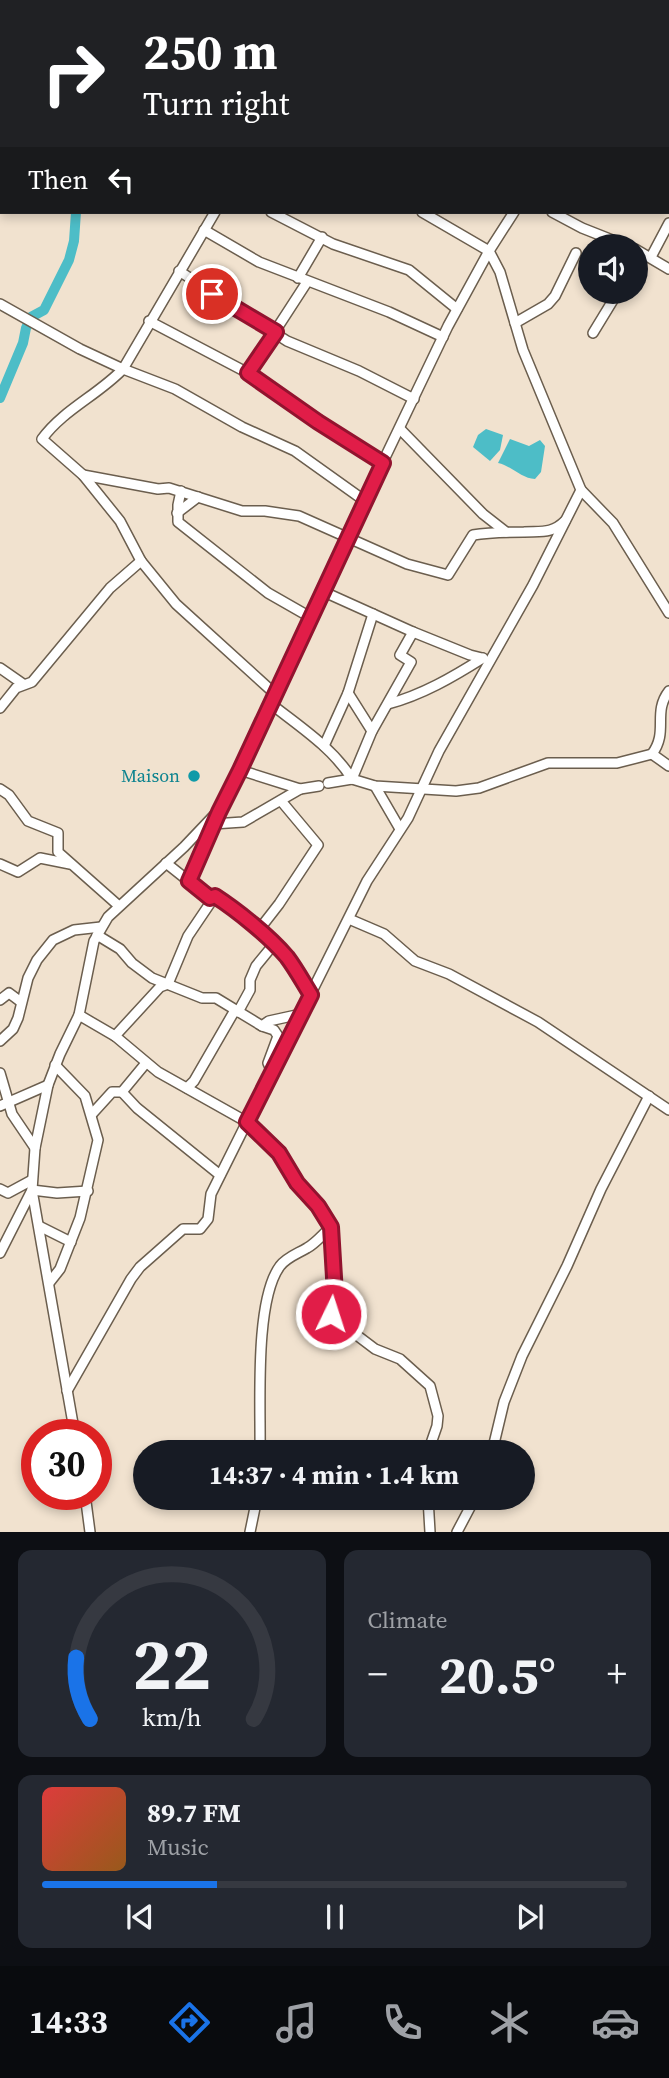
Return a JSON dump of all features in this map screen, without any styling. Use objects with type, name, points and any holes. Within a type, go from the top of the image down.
[{"type":"street","points":[[214,214],[122,369],[107,385],[74,408],[42,439],[83,475],[120,521],[141,561],[176,604],[274,693]]},
{"type":"street","points":[[275,214],[321,237],[409,270],[457,309]]},
{"type":"street","points":[[425,214],[489,251],[500,272],[523,351],[581,490],[613,523],[669,613]]},
{"type":"street","points":[[189,881],[274,693],[443,337],[489,251],[513,214]]},
{"type":"street","points":[[556,214],[596,234]]},
{"type":"street","points":[[651,257],[669,223]]},
{"type":"street","points":[[204,230],[259,262],[389,312],[443,337]]},
{"type":"street","points":[[248,373],[276,332],[303,280],[321,237]]},
{"type":"street","points":[[515,323],[548,304],[555,296],[576,253]]},
{"type":"street","points":[[648,256],[669,269]]},
{"type":"street","points":[[179,271],[287,341],[359,371],[414,399]]},
{"type":"street","points":[[0,304],[122,369],[175,389],[242,427],[295,451],[365,501]]},
{"type":"street","points":[[593,333],[611,304]]},
{"type":"street","points":[[149,321],[248,373],[383,463]]},
{"type":"street","points":[[400,429],[483,514],[509,534]]},
{"type":"street","points":[[83,475],[181,491],[242,511],[299,516],[407,564],[448,575],[473,535],[491,532],[550,532],[569,517]]},
{"type":"street","points":[[67,1391],[140,1267],[183,1229],[200,1229],[208,1219],[211,1194],[368,881],[400,829],[439,751],[497,651],[581,490]]},
{"type":"street","points":[[181,491],[178,522],[268,593],[310,617]]},
{"type":"street","points":[[177,513],[198,497]]},
{"type":"street","points":[[0,708],[23,684],[32,682],[110,588],[141,561]]},
{"type":"street","points":[[322,591],[470,656],[482,658]]},
{"type":"street","points":[[324,746],[348,693],[373,614]]},
{"type":"street","points":[[352,779],[372,731],[411,662],[400,655],[413,632]]},
{"type":"street","points":[[388,704],[410,698],[455,677],[497,651]]},
{"type":"street","points":[[0,668],[23,684]]},
{"type":"street","points":[[213,824],[243,822],[282,802],[300,789],[352,779],[375,786],[456,791],[479,788],[548,763],[617,763],[652,754],[660,740],[662,700],[669,691]]},
{"type":"street","points":[[348,693],[372,731]]},
{"type":"street","points":[[271,704],[324,746],[344,765],[352,779]]},
{"type":"street","points":[[652,754],[669,766]]},
{"type":"street","points":[[240,770],[300,789]]},
{"type":"street","points":[[375,786],[400,829]]},
{"type":"street","points":[[0,789],[9,795],[28,821],[58,833],[58,852],[118,906]]},
{"type":"street","points":[[258,931],[317,847],[317,843],[282,802]]},
{"type":"street","points":[[72,1419],[32,1185],[35,1148],[48,1085],[79,1015],[89,956],[99,931],[118,906],[219,812]]},
{"type":"street","points":[[0,864],[18,872],[40,858],[72,864]]},
{"type":"street","points":[[166,863],[210,898],[215,896],[239,911],[288,958],[311,995]]},
{"type":"street","points":[[115,1036],[160,987],[168,984],[188,936],[215,896]]},
{"type":"street","points":[[349,919],[384,934],[415,961],[449,974],[538,1022],[669,1111]]},
{"type":"street","points":[[0,1041],[13,1029],[28,978],[52,940],[74,930],[99,931],[141,971],[202,998],[216,998],[262,1026],[274,1030],[278,1036],[268,1063],[272,1072]]},
{"type":"street","points":[[187,1088],[194,1082],[250,990],[250,980],[256,966],[274,944]]},
{"type":"street","points":[[0,1000],[9,993],[21,1002]]},
{"type":"street","points":[[262,1026],[269,1021],[301,1014]]},
{"type":"street","points":[[79,1015],[115,1036],[146,1063],[247,1122],[279,1153],[297,1183],[318,1206],[331,1227],[335,1294],[331,1314],[380,1352],[400,1359],[430,1386],[438,1416],[432,1440]]},
{"type":"street","points":[[122,1092],[146,1063]]},
{"type":"street","points":[[49,1283],[60,1269],[71,1242],[88,1191],[98,1140],[85,1096],[55,1065]]},
{"type":"street","points":[[0,1073],[4,1104],[35,1148]]},
{"type":"street","points":[[4,1104],[48,1085]]},
{"type":"street","points":[[92,1114],[113,1092],[122,1092],[137,1108],[220,1175]]},
{"type":"street","points":[[495,1440],[504,1402],[522,1356],[601,1189],[649,1096]]},
{"type":"street","points":[[0,1189],[8,1193],[32,1185],[57,1193],[88,1191]]},
{"type":"street","points":[[0,1253],[32,1185]]},
{"type":"street","points":[[39,1226],[71,1242]]},
{"type":"street","points":[[260,1440],[261,1348],[270,1288],[274,1276],[284,1262],[309,1247],[331,1227]]},
{"type":"street","points":[[87,1510],[90,1532]]},
{"type":"street","points":[[250,1532],[255,1510]]},
{"type":"street","points":[[429,1510],[430,1532]]},
{"type":"street","points":[[457,1532],[469,1510]]},
{"type":"water","points":[[486,429],[503,435],[500,450],[490,461],[473,447],[478,435]]},
{"type":"water","points":[[510,439],[529,446],[540,440],[545,446],[541,472],[535,479],[498,463]]},
{"type":"waterway","points":[[0,398],[31,317],[44,310],[69,260],[74,241],[76,214]]},
{"type":"place","name":"Maison","points":[[194,776]]},
{"type":"route","points":[[212,294],[276,332],[248,373],[383,463],[189,881],[210,898],[215,896],[239,911],[288,958],[311,995],[247,1122],[279,1153],[297,1183],[318,1206],[331,1227],[335,1294],[331,1314]]}]
